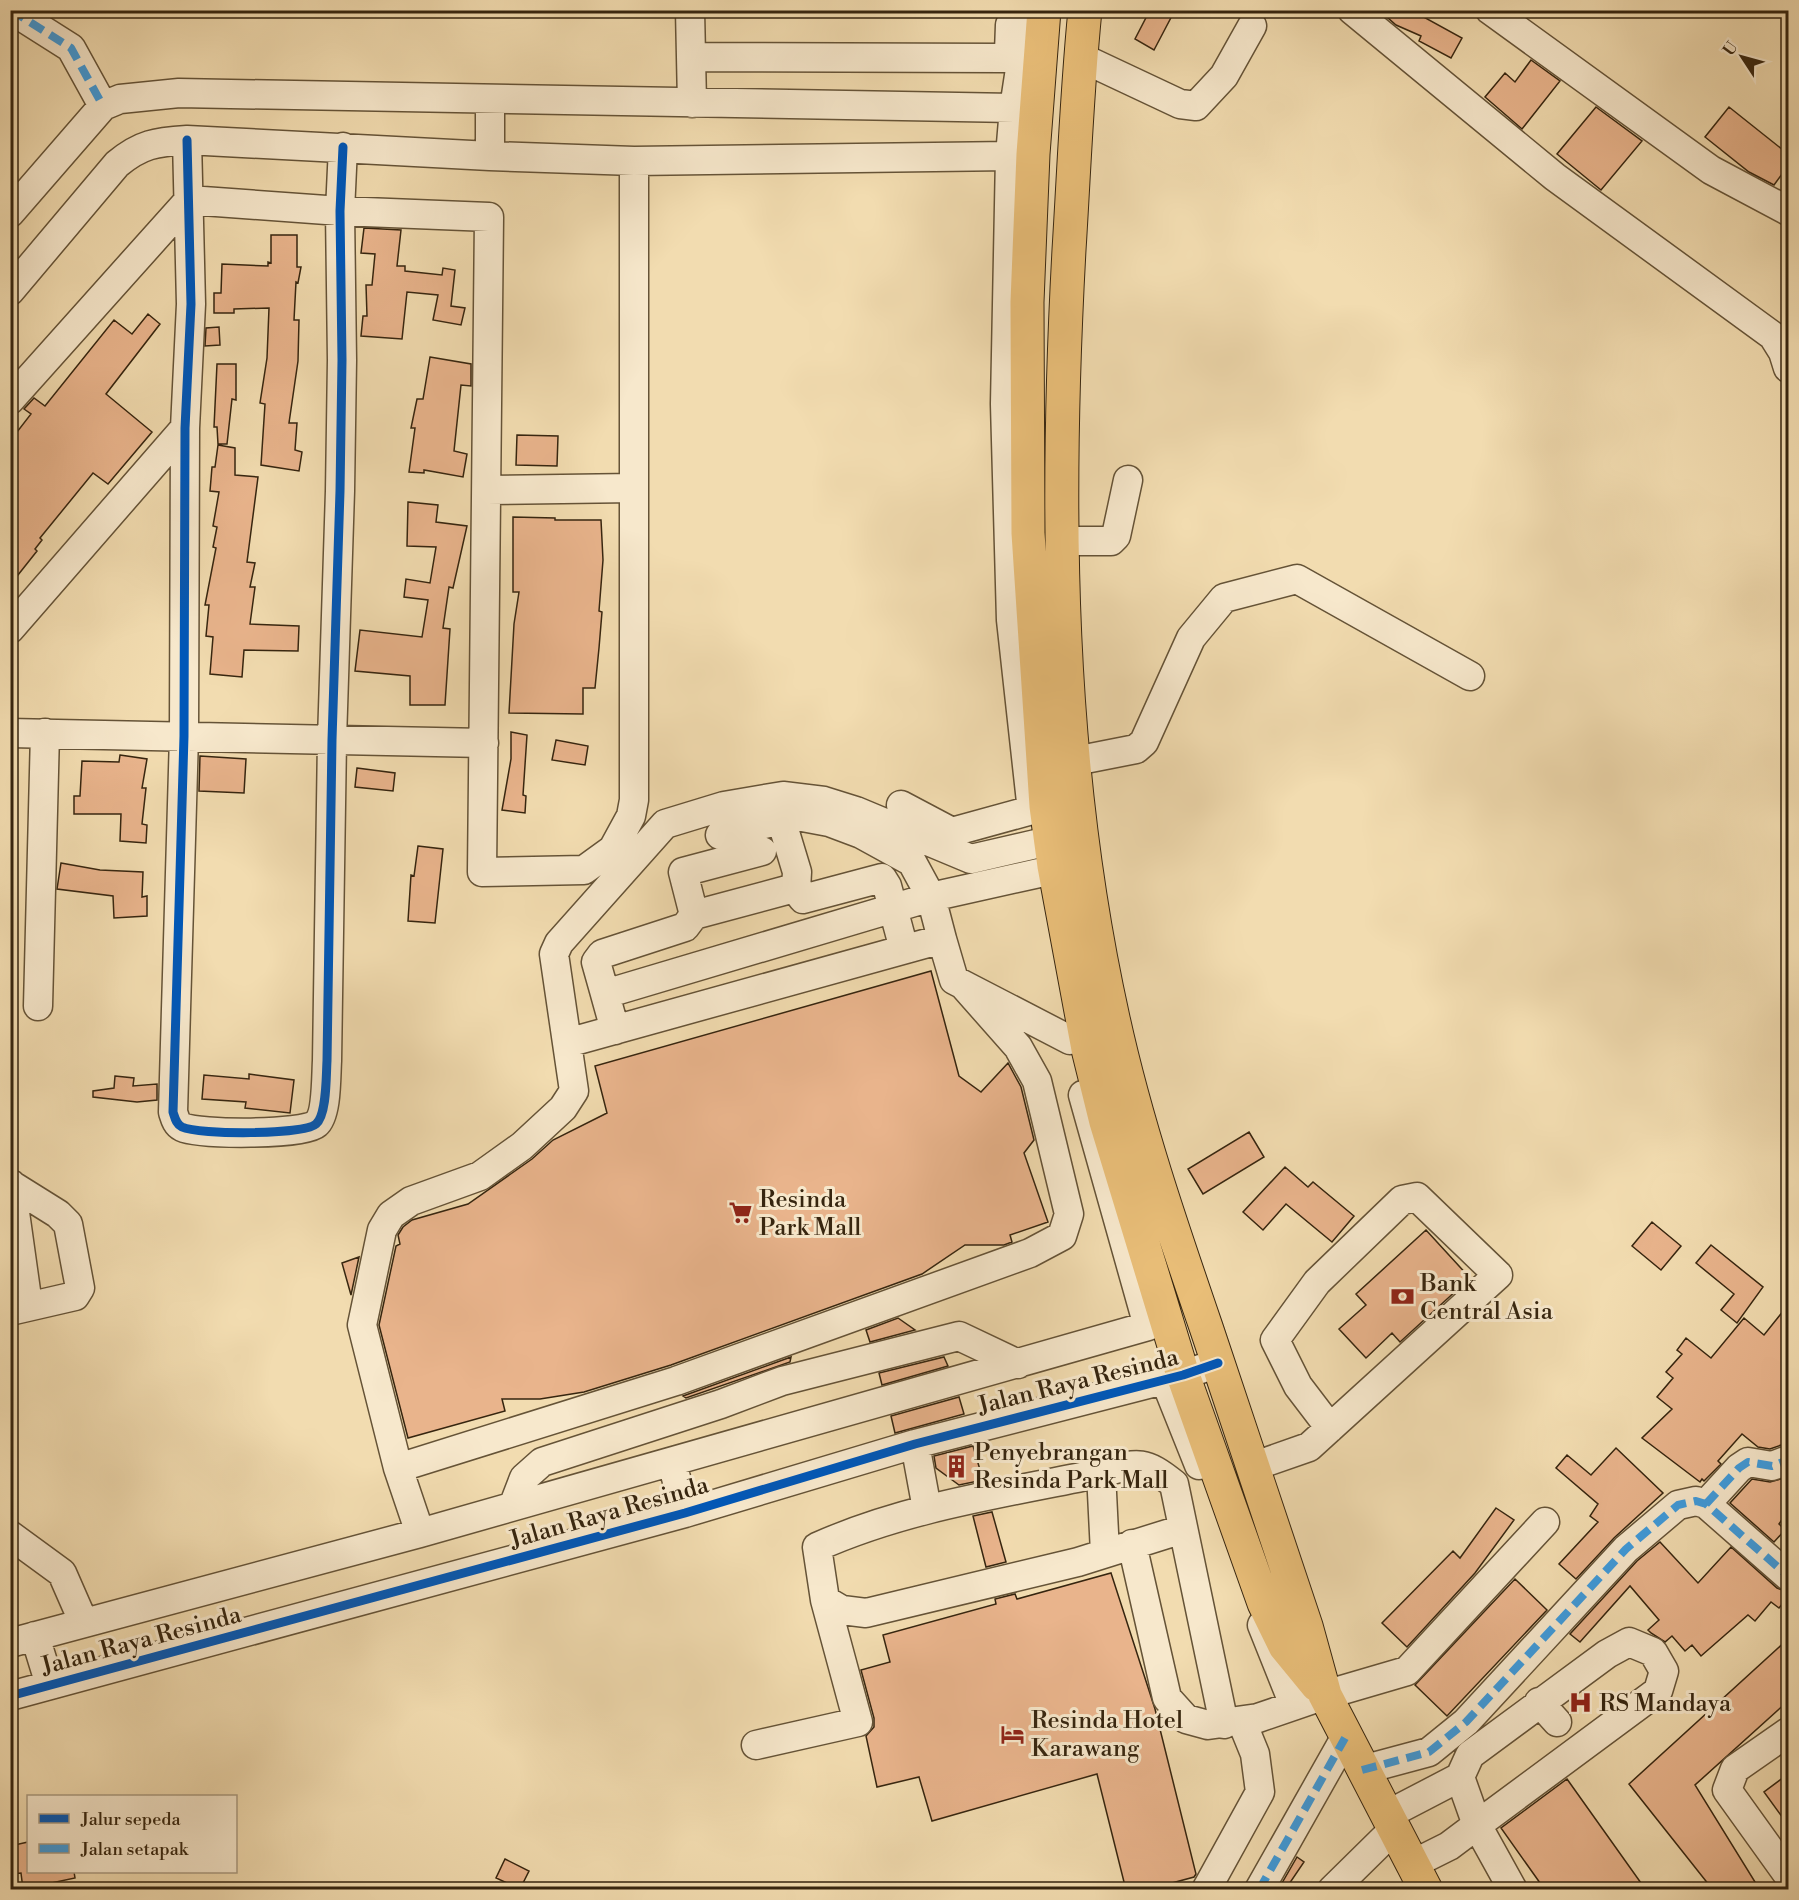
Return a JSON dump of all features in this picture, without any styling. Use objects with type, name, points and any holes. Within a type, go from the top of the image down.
[{"type":"main road","points":[[1044,10],[1032,154],[1027,302],[1028,533],[1046,806],[1088,1049],[1174,1378],[1264,1603],[1285,1646],[1325,1695]]},
{"type":"main road","points":[[1085,10],[1080,57],[1065,320],[1060,541],[1064,630],[1075,761],[1087,867],[1112,1013],[1126,1076],[1160,1192],[1306,1626],[1325,1695],[1345,1738],[1419,1877]]},
{"type":"street","points":[[11,10],[70,48],[104,106]]},
{"type":"street","points":[[690,10],[692,103]]},
{"type":"street","points":[[691,57],[1004,58],[1009,52],[1011,10]]},
{"type":"street","points":[[1029,10],[1014,108],[1010,156],[1005,404],[1010,597],[1039,873],[1070,1040]]},
{"type":"street","points":[[1352,10],[1555,177],[1773,336],[1784,352],[1788,368]]},
{"type":"street","points":[[1490,10],[1711,170],[1788,211]]},
{"type":"street","points":[[1080,57],[1180,104],[1196,106],[1224,76],[1252,26]]},
{"type":"street","points":[[10,213],[104,106],[120,99],[179,93],[1014,108]]},
{"type":"street","points":[[490,99],[490,156]]},
{"type":"street","points":[[10,291],[91,193],[126,157],[135,149],[156,142],[187,140],[634,161],[1010,156]]},
{"type":"street","points":[[187,140],[191,304],[185,428],[184,736],[173,1112],[177,1124],[203,1132],[246,1133],[307,1130],[320,1121],[324,1108],[327,1061],[332,740],[342,372],[340,211],[343,147]]},
{"type":"street","points":[[189,200],[340,211],[489,217],[483,872],[584,870],[613,849],[632,816],[634,800],[634,161]]},
{"type":"street","points":[[10,400],[189,200]]},
{"type":"street","points":[[10,629],[185,428]]},
{"type":"street","points":[[1060,541],[1114,539],[1128,480]]},
{"type":"street","points":[[487,490],[634,488]]},
{"type":"street","points":[[1075,761],[1136,749],[1144,742],[1191,638],[1224,598],[1297,579],[1470,676]]},
{"type":"street","points":[[10,733],[484,743]]},
{"type":"street","points":[[38,1006],[45,734]]},
{"type":"street","points":[[420,1533],[399,1468],[362,1325],[382,1230],[391,1215],[411,1201],[480,1176],[522,1146],[563,1107],[574,1091],[554,954],[559,943],[650,840],[665,824],[724,806],[783,796],[824,801],[856,811],[965,858],[1036,844]]},
{"type":"street","points":[[901,805],[952,832],[1032,810]]},
{"type":"street","points":[[720,835],[797,816],[829,822],[880,843],[912,862],[931,897],[954,980],[1070,1040]]},
{"type":"street","points":[[781,819],[797,872],[799,895],[811,931],[820,972]]},
{"type":"street","points":[[650,840],[672,858],[683,872],[694,915]]},
{"type":"street","points":[[683,872],[762,851]]},
{"type":"street","points":[[605,994],[931,897],[1039,873]]},
{"type":"street","points":[[615,1030],[596,963],[597,958],[602,954],[685,927],[694,915],[770,894],[799,895],[882,879],[904,949]]},
{"type":"street","points":[[567,1043],[942,939]]},
{"type":"street","points":[[399,1468],[676,1381],[1030,1253],[1062,1236],[1069,1214],[1037,1081],[1018,1047],[964,987]]},
{"type":"street","name":"Jalan Raya Resinda","points":[[23,1639],[83,1621],[420,1533],[514,1504],[672,1462],[1148,1326],[1093,1136],[1070,1040]]},
{"type":"street","points":[[11,1184],[58,1214],[68,1224],[80,1288],[75,1296],[16,1299],[11,1184]]},
{"type":"street","points":[[1252,1467],[1309,1448],[1498,1275],[1417,1197],[1402,1200],[1317,1282],[1275,1340],[1298,1386],[1330,1428]]},
{"type":"street","points":[[514,1504],[524,1478],[542,1462],[721,1404],[782,1381],[959,1336],[1018,1364]]},
{"type":"street","name":"Jalan Raya Resinda","points":[[10,1696],[685,1513],[915,1443],[1174,1378],[1218,1363]]},
{"type":"street","points":[[1174,1378],[1294,1705]]},
{"type":"street","points":[[915,1443],[927,1509]]},
{"type":"street","points":[[1706,1504],[1739,1467],[1748,1462],[1772,1466],[1788,1460]]},
{"type":"street","points":[[672,1462],[685,1513]]},
{"type":"street","points":[[756,1745],[858,1722],[825,1599],[817,1547],[852,1531],[927,1509],[1101,1473],[1136,1463],[1156,1469],[1173,1484],[1233,1723],[1255,1754],[1260,1792],[1206,1890]]},
{"type":"street","points":[[1101,1473],[1105,1553]]},
{"type":"street","points":[[1362,1770],[1414,1758],[1441,1743],[1466,1722],[1626,1549],[1678,1505],[1696,1501],[1706,1504],[1788,1576]]},
{"type":"street","points":[[1132,1544],[1167,1698],[1186,1719],[1208,1725],[1233,1723],[1407,1671],[1545,1522]]},
{"type":"street","points":[[825,1599],[842,1610],[866,1613],[1078,1562],[1183,1529]]},
{"type":"street","points":[[10,1535],[62,1573],[83,1621]]},
{"type":"street","points":[[23,1639],[50,1685]]},
{"type":"street","points":[[1332,1890],[1391,1822],[1460,1777],[1470,1755],[1548,1712],[1607,1654],[1629,1642],[1653,1652],[1664,1671],[1658,1691],[1449,1846],[1419,1877]]},
{"type":"street","points":[[1788,1732],[1735,1768],[1727,1790],[1788,1875]]},
{"type":"street","points":[[1259,1890],[1345,1738]]},
{"type":"street","points":[[1460,1777],[1477,1825],[1513,1890]]},
{"type":"building","points":[[1150,10],[1175,10],[1154,50],[1135,39]]},
{"type":"building","points":[[1379,10],[1411,10],[1462,38],[1451,58],[1419,41],[1421,36],[1396,25]]},
{"type":"building","points":[[1531,60],[1560,81],[1522,129],[1485,97],[1505,73],[1515,82]]},
{"type":"building","points":[[1596,107],[1642,141],[1601,190],[1557,154]]},
{"type":"building","points":[[1729,107],[1788,154],[1788,166],[1774,185],[1749,172],[1705,137]]},
{"type":"building","points":[[364,228],[401,230],[397,266],[405,266],[405,271],[442,275],[443,268],[455,270],[451,306],[465,308],[461,325],[433,320],[438,295],[407,292],[402,339],[361,336],[363,316],[367,316],[366,285],[372,285],[375,254],[361,253]]},
{"type":"building","points":[[271,235],[297,235],[297,267],[301,267],[298,283],[296,282],[294,320],[299,320],[298,361],[289,423],[297,423],[295,450],[302,452],[299,471],[261,465],[265,404],[260,403],[267,358],[269,308],[234,309],[234,313],[214,313],[214,293],[221,293],[222,264],[268,266],[268,262],[271,263]]},
{"type":"building","points":[[148,314],[160,324],[106,394],[152,432],[108,484],[93,473],[40,538],[42,540],[35,549],[37,551],[10,585],[10,441],[31,414],[24,409],[34,398],[45,406],[114,320],[132,334]]},
{"type":"building","points":[[219,327],[220,345],[205,346],[206,328]]},
{"type":"building","points":[[430,357],[471,364],[471,386],[461,385],[454,451],[467,454],[463,477],[424,470],[424,473],[409,472],[415,428],[411,428],[417,399],[423,399]]},
{"type":"building","points":[[217,364],[236,364],[236,400],[232,399],[227,444],[218,444],[217,427],[214,427]]},
{"type":"building","points":[[517,435],[558,436],[557,466],[516,465]]},
{"type":"building","points":[[218,445],[235,448],[235,475],[258,477],[247,562],[255,563],[250,587],[255,587],[250,624],[299,626],[298,651],[244,650],[242,677],[210,674],[213,637],[206,636],[209,605],[205,605],[216,548],[213,547],[217,527],[213,526],[219,492],[210,491],[212,467],[215,467]]},
{"type":"building","points":[[408,502],[438,505],[436,522],[467,526],[453,588],[449,587],[443,628],[450,629],[445,705],[410,705],[410,676],[355,671],[360,630],[422,637],[428,600],[404,597],[406,579],[430,583],[436,547],[407,546]]},
{"type":"building","points":[[513,517],[601,520],[603,560],[599,648],[595,688],[583,688],[583,714],[509,713],[514,624],[519,592],[513,592]]},
{"type":"building","points":[[511,732],[527,735],[523,795],[526,796],[525,813],[502,810],[511,759]]},
{"type":"building","points":[[556,740],[588,746],[585,765],[552,760]]},
{"type":"building","points":[[120,755],[147,759],[142,788],[146,788],[142,824],[147,825],[146,843],[120,841],[121,814],[74,814],[74,796],[80,796],[82,761],[119,762]]},
{"type":"building","points":[[200,756],[246,759],[244,793],[199,791]]},
{"type":"building","points":[[357,768],[395,773],[393,791],[355,787]]},
{"type":"building","points":[[418,846],[443,849],[435,923],[408,921],[411,875],[414,876]]},
{"type":"building","points":[[61,863],[100,870],[143,872],[142,897],[147,896],[147,916],[114,918],[113,896],[57,889]]},
{"type":"building","name":"Resinda Park Mall","points":[[931,971],[959,1076],[981,1092],[1008,1063],[1021,1087],[1034,1140],[1024,1153],[1048,1222],[1010,1235],[1012,1242],[1004,1245],[965,1245],[922,1274],[671,1365],[584,1392],[540,1399],[502,1399],[505,1411],[408,1438],[379,1325],[396,1246],[400,1244],[398,1235],[403,1227],[412,1220],[468,1204],[532,1159],[553,1140],[607,1113],[595,1066]]},
{"type":"building","points":[[249,1074],[294,1080],[290,1113],[245,1108],[246,1102],[202,1099],[204,1075],[249,1079]]},
{"type":"building","points":[[115,1076],[134,1078],[133,1086],[157,1084],[157,1100],[137,1102],[93,1097],[93,1091],[114,1088]]},
{"type":"building","points":[[1249,1132],[1264,1157],[1203,1194],[1188,1169]]},
{"type":"building","points":[[1285,1167],[1308,1187],[1313,1182],[1354,1216],[1332,1242],[1286,1204],[1263,1230],[1243,1212]]},
{"type":"building","points":[[1652,1222],[1681,1246],[1661,1270],[1632,1246]]},
{"type":"building","points":[[1426,1230],[1470,1278],[1400,1342],[1392,1333],[1366,1358],[1339,1329],[1366,1305],[1356,1294]]},
{"type":"building","points":[[1711,1245],[1763,1287],[1737,1323],[1721,1310],[1734,1294],[1696,1263]]},
{"type":"building","points":[[359,1257],[351,1295],[342,1263]]},
{"type":"building","points":[[1788,1305],[1788,1439],[1784,1444],[1770,1449],[1758,1447],[1742,1434],[1718,1461],[1721,1464],[1704,1481],[1702,1479],[1700,1482],[1642,1438],[1672,1409],[1657,1397],[1673,1378],[1666,1372],[1682,1354],[1677,1350],[1686,1338],[1711,1358],[1744,1318],[1764,1335]]},
{"type":"building","points":[[898,1318],[915,1330],[870,1342],[866,1330]]},
{"type":"building","points":[[791,1357],[790,1362],[686,1398],[683,1396]]},
{"type":"building","points":[[944,1357],[948,1366],[882,1385],[879,1373]]},
{"type":"building","points":[[959,1397],[964,1414],[895,1433],[891,1416]]},
{"type":"building","points":[[973,1446],[983,1480],[959,1485],[936,1468],[934,1456]]},
{"type":"building","points":[[1616,1448],[1663,1493],[1614,1538],[1576,1579],[1559,1564],[1598,1522],[1590,1516],[1598,1504],[1556,1468],[1567,1455],[1591,1475]]},
{"type":"building","points":[[1788,1477],[1788,1511],[1779,1524],[1785,1530],[1774,1542],[1730,1503],[1752,1479],[1770,1482]]},
{"type":"building","points":[[1496,1508],[1514,1520],[1475,1573],[1407,1647],[1382,1623],[1453,1551],[1460,1558]]},
{"type":"building","points":[[992,1512],[1006,1562],[986,1567],[973,1516]]},
{"type":"building","points":[[1660,1542],[1698,1583],[1731,1547],[1777,1588],[1788,1592],[1788,1597],[1779,1608],[1771,1602],[1755,1621],[1748,1615],[1701,1656],[1692,1645],[1685,1651],[1672,1636],[1665,1642],[1651,1633],[1648,1630],[1659,1620],[1630,1586],[1580,1642],[1570,1634],[1637,1561]]},
{"type":"building","name":"Resinda Hotel Karawang","points":[[1111,1573],[1155,1709],[1196,1874],[1194,1877],[1146,1890],[1126,1890],[1097,1774],[932,1821],[919,1777],[877,1787],[866,1736],[874,1727],[874,1718],[861,1670],[890,1662],[883,1635],[996,1604],[995,1599],[1015,1594],[1017,1599]]},
{"type":"building","points":[[1515,1579],[1547,1610],[1447,1716],[1415,1685]]},
{"type":"building","points":[[1788,1639],[1788,1701],[1695,1785],[1760,1890],[1713,1890],[1629,1784]]},
{"type":"building","points":[[1788,1774],[1788,1825],[1764,1792]]},
{"type":"building","points":[[1567,1779],[1646,1890],[1545,1890],[1501,1828]]},
{"type":"building","points":[[27,1842],[27,1873],[74,1873],[75,1878],[23,1889],[21,1873],[10,1874],[10,1846]]},
{"type":"building","points":[[1297,1857],[1304,1862],[1285,1890],[1278,1890]]},
{"type":"building","points":[[505,1859],[529,1871],[520,1889],[496,1878]]},
{"type":"marked path","points":[[11,10],[71,48],[103,106]]},
{"type":"marked path","points":[[1706,1504],[1739,1468],[1748,1462],[1772,1466],[1788,1460]]},
{"type":"marked path","points":[[1362,1770],[1429,1752],[1466,1722],[1626,1549],[1678,1505],[1696,1501],[1706,1504],[1788,1576]]},
{"type":"marked path","points":[[1259,1890],[1345,1738]]},
{"type":"cycle path","points":[[187,140],[191,304],[185,428],[184,736],[173,1112],[177,1123],[182,1127],[192,1130],[229,1132],[273,1132],[307,1128],[316,1124],[320,1119],[325,1095],[332,740],[340,491],[342,360],[340,211],[343,147]]},
{"type":"cycle path","points":[[10,1696],[685,1513],[915,1444],[1183,1375],[1218,1363]]},
{"type":"place","name":"Resinda Park Mall","points":[[741,1213]]},
{"type":"place","name":"Bank Central Asia","points":[[1402,1297]]},
{"type":"place","name":"Penyebrangan Resinda Park Mall","points":[[956,1466]]},
{"type":"place","name":"RS Mandaya","points":[[1581,1703]]},
{"type":"place","name":"Resinda Hotel Karawang","points":[[1013,1734]]}]
